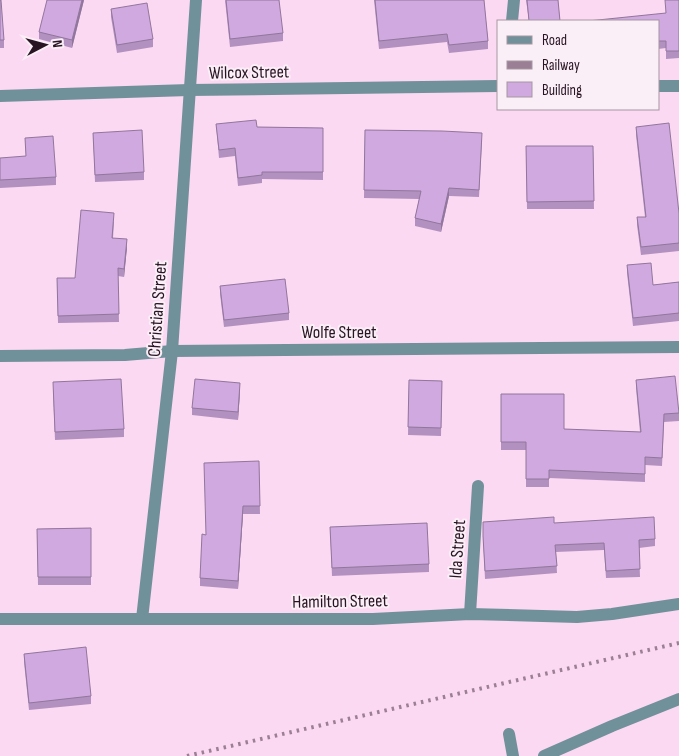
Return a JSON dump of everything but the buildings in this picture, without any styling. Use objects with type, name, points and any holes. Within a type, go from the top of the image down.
[{"type":"street","name":"Christian Street","points":[[142,620],[172,351],[196,0]]},
{"type":"street","points":[[512,20],[514,0]]},
{"type":"street","name":"Wilcox Street","points":[[0,96],[189,90],[497,86]]},
{"type":"street","points":[[659,86],[679,86]]},
{"type":"street","name":"Wolfe Street","points":[[0,356],[125,355],[172,351],[679,347]]},
{"type":"street","name":"Ida Street","points":[[470,614],[478,486]]},
{"type":"street","name":"Hamilton Street","points":[[0,620],[372,619],[470,614],[577,617],[679,604]]},
{"type":"street","points":[[544,756],[679,699]]},
{"type":"street","points":[[509,734],[513,756]]},
{"type":"railway","points":[[187,756],[679,643]]}]
